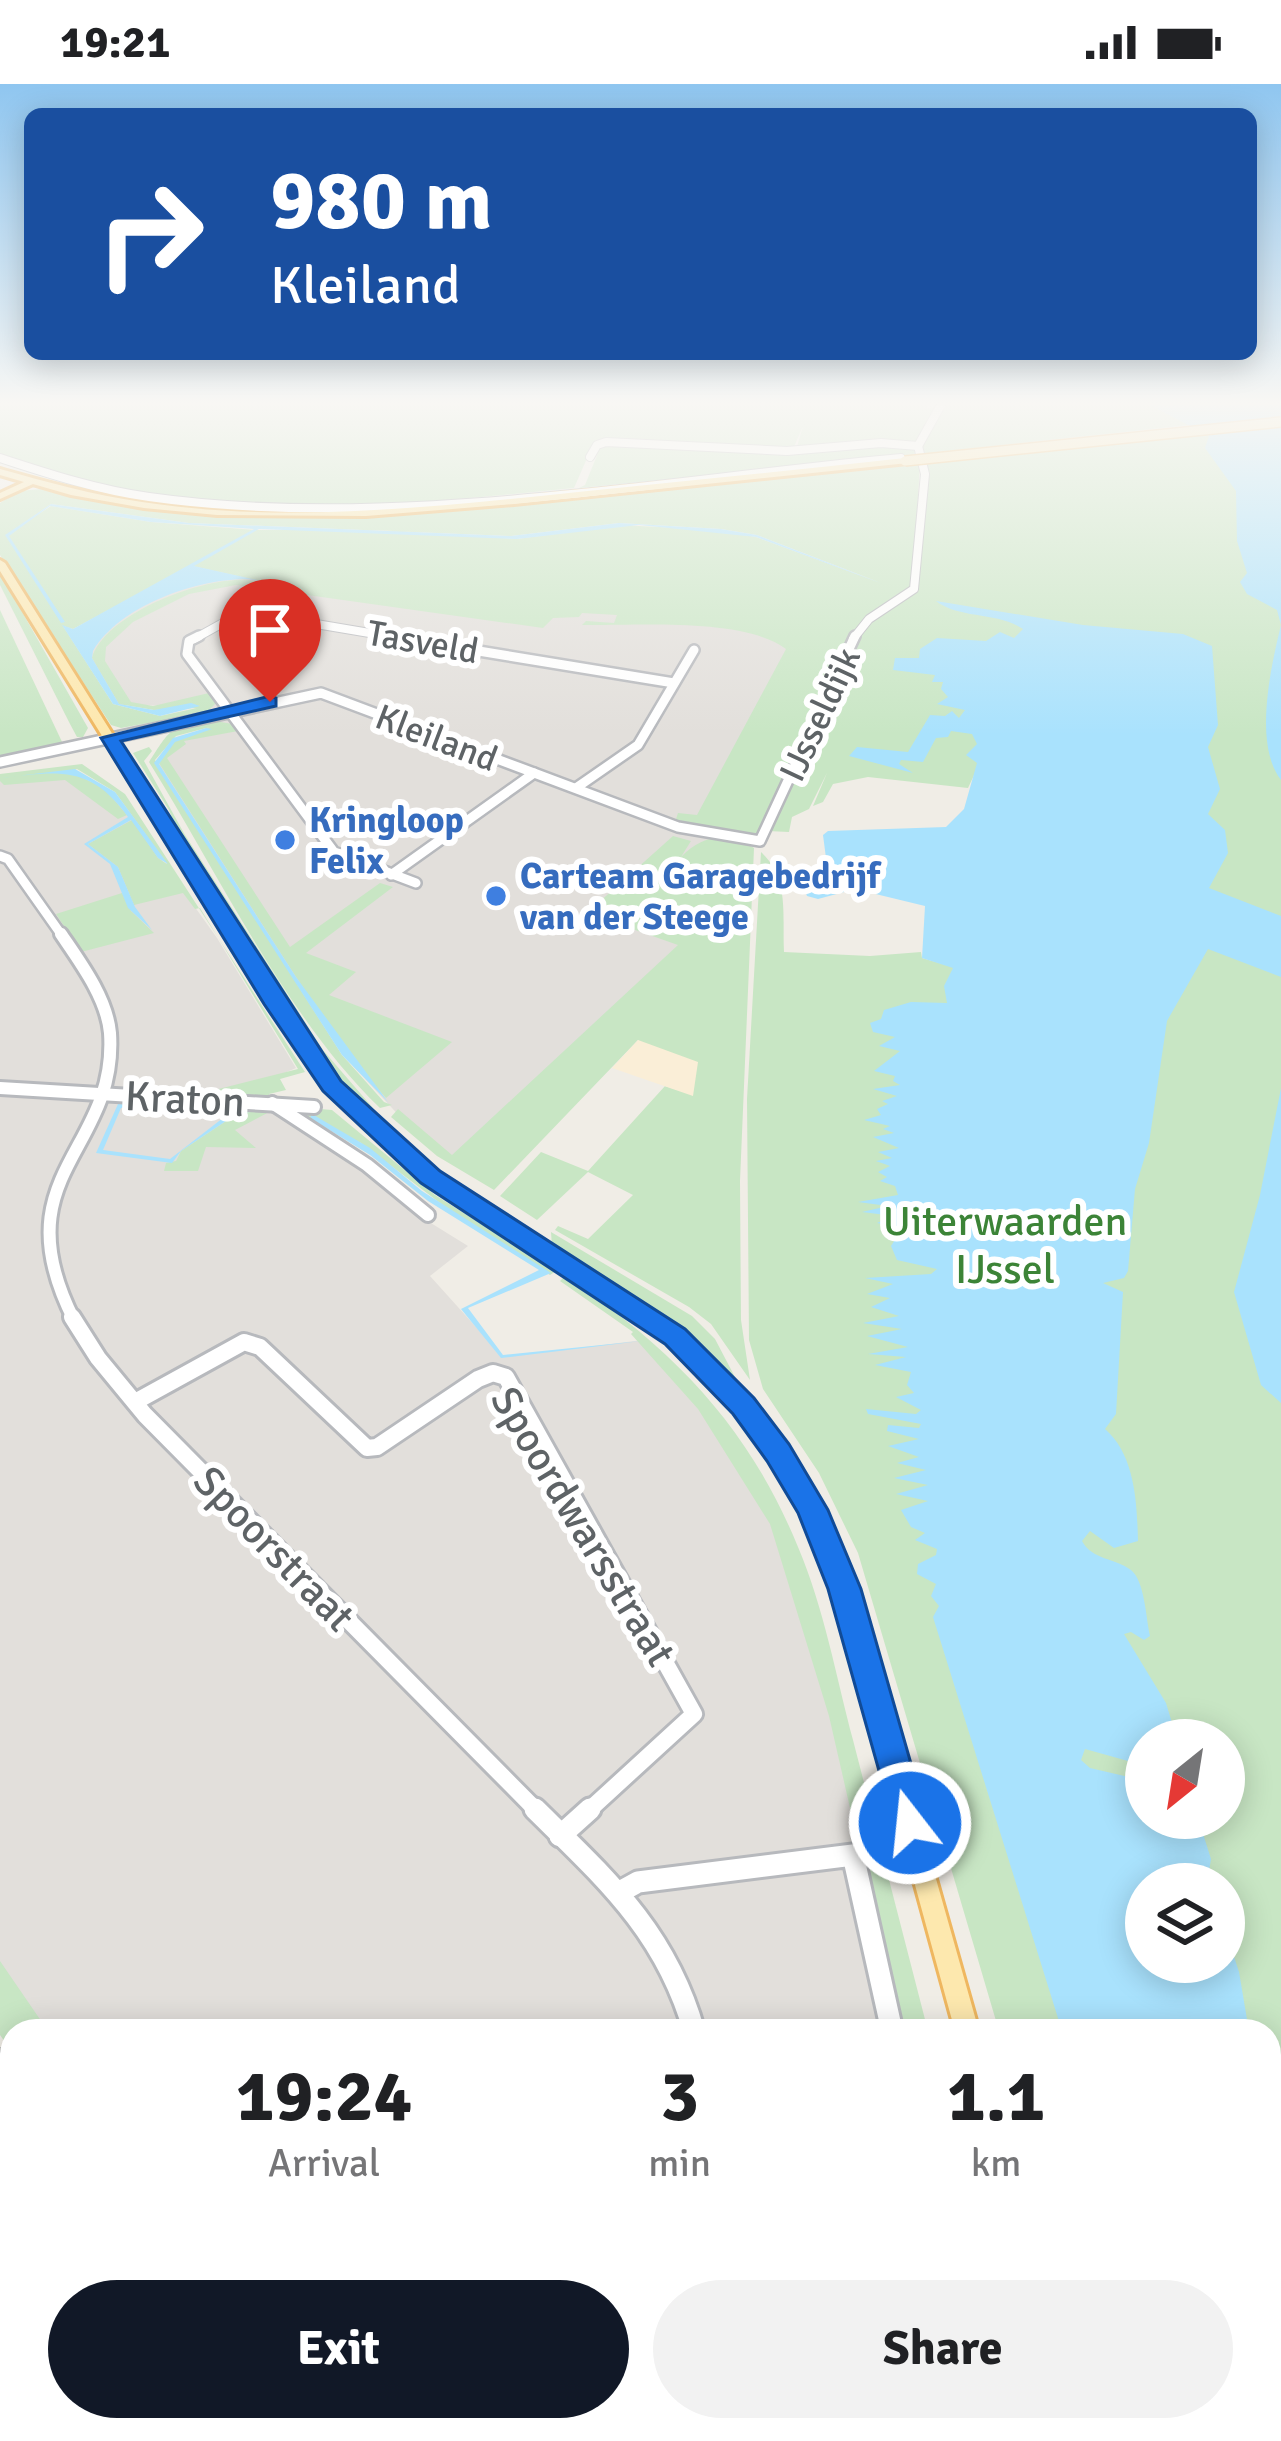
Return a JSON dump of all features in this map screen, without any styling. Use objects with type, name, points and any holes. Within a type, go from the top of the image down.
[{"type":"main road","points":[[0,563],[275,1004],[332,1086],[430,1177],[675,1336],[743,1406],[778,1453],[812,1510],[844,1589],[964,2019]]},
{"type":"street","name":"IJsseldijk","points":[[760,841],[855,635],[880,609],[914,589],[921,515]]},
{"type":"street","name":"Tasveld","points":[[230,710],[187,645],[222,622],[248,615],[674,683]]},
{"type":"street","points":[[576,788],[638,745],[694,650]]},
{"type":"street","name":"Kleiland","points":[[0,762],[321,693],[677,827],[760,841]]},
{"type":"street","points":[[230,710],[334,852],[416,883]]},
{"type":"street","points":[[391,875],[534,772]]},
{"type":"street","name":"Spoorstraat","points":[[0,856],[8,859],[74,956],[110,1025],[110,1052],[99,1094],[45,1224],[46,1258],[68,1310],[135,1402],[617,1893],[666,1956],[690,2019]]},
{"type":"street","points":[[0,1088],[99,1094]]},
{"type":"street","name":"Kraton","points":[[99,1094],[314,1107]]},
{"type":"street","name":"Kraton","points":[[272,1103],[367,1165],[428,1215]]},
{"type":"street","name":"Spoordwarsstraat","points":[[135,1402],[232,1346],[249,1343],[260,1347],[367,1448],[377,1447],[478,1379],[493,1373],[506,1377],[694,1714],[560,1836]]},
{"type":"street","points":[[617,1893],[638,1882],[853,1855],[889,2019]]},
{"type":"shaded area","points":[[194,570],[530,623],[585,610],[777,632],[808,647],[744,860],[719,912],[457,1163],[417,1135],[354,1067],[156,763],[176,738],[207,729],[193,706],[116,705],[75,633]]},
{"type":"shaded area","points":[[53,774],[112,791],[217,938],[296,1068],[243,1091],[238,1105],[276,1112],[357,1164],[426,1220],[468,1246],[430,1276],[503,1357],[643,1340],[712,1410],[802,1584],[912,2019],[10,2019],[0,2004],[0,777]]},
{"type":"green space","points":[[0,515],[35,515],[5,536],[37,515],[107,515],[257,530],[362,530],[189,523],[131,515],[917,515],[913,587],[855,630],[759,833],[752,835],[675,822],[678,813],[697,815],[786,649],[767,639],[688,625],[582,625],[586,621],[614,623],[617,615],[582,613],[553,618],[543,628],[236,585],[189,594],[133,622],[106,647],[105,661],[131,702],[153,706],[209,693],[216,703],[207,712],[121,728],[111,725],[0,555]],"holes":[[[619,523],[721,529],[757,535],[881,583],[756,537],[720,530],[618,525],[517,539],[402,532],[511,536]],[[221,550],[192,566],[287,587],[230,580],[183,591],[136,612],[116,626],[92,658],[119,704],[154,710],[197,708],[160,716],[113,704],[63,626],[73,629]]]},
{"type":"green space","name":"Uiterwaarden IJssel","points":[[924,515],[1270,515],[1281,529],[1281,2019],[995,2019],[858,1553],[819,1473],[763,1389],[749,1340],[747,1099],[761,852],[780,886],[784,952],[870,956],[921,952],[922,958],[953,967],[976,771],[968,788],[868,777],[833,784],[823,802],[813,806],[827,773],[809,809],[792,817],[789,832],[767,831],[867,624],[912,593]]},
{"type":"green space","points":[[0,573],[88,728],[83,737],[77,737],[70,724],[0,585]]},
{"type":"green space","points":[[0,610],[63,744],[0,759]]},
{"type":"green space","points":[[214,721],[233,724],[238,731],[184,741],[167,758],[290,947],[380,883],[393,887],[306,953],[356,972],[329,995],[452,1042],[386,1098],[355,1063],[296,977],[159,763],[174,742],[210,727],[176,736],[155,760],[342,1055],[392,1105],[380,1108],[314,1032],[149,762],[172,731]]},
{"type":"green space","points":[[149,747],[152,751],[144,761],[185,835],[323,1050],[373,1108],[356,1102],[313,1049],[302,1023],[228,916],[220,894],[184,848],[169,810],[133,753]]},
{"type":"green space","points":[[82,764],[125,794],[199,908],[183,893],[134,905],[118,867],[88,844],[132,820],[167,864],[115,792],[77,769],[69,771],[104,788],[127,815],[118,819],[65,780],[4,785],[0,781],[0,774]]},
{"type":"green space","points":[[673,836],[691,841],[681,857],[715,838],[734,839],[754,848],[740,1181],[741,1320],[750,1380],[711,1324],[689,1307],[555,1230],[558,1226],[588,1239],[633,1195],[588,1172],[537,1220],[500,1196],[541,1152],[588,1171],[665,1086],[693,1095],[638,1040],[494,1190],[437,1156],[391,1117],[398,1109],[452,1155],[678,945],[587,913]]},
{"type":"green space","points":[[122,893],[131,911],[154,933],[81,952],[56,914]]},
{"type":"green space","points":[[219,939],[305,1072],[280,1079],[286,1090],[269,1094],[270,1099],[199,1094],[298,1069]]},
{"type":"green space","points":[[175,1102],[273,1110],[235,1130],[256,1148],[206,1147],[198,1171],[164,1171],[166,1163],[176,1161],[181,1151],[238,1113],[264,1111],[172,1106]]},
{"type":"green space","points":[[286,1106],[332,1110],[435,1195],[556,1271],[550,1275],[444,1206],[361,1143],[308,1117],[303,1119]]},
{"type":"green space","points":[[551,1232],[692,1316],[715,1339],[736,1379],[661,1315],[552,1246]]},
{"type":"green space","points":[[565,1276],[673,1362],[731,1427],[778,1503],[822,1618],[925,2019],[898,2019],[829,1716],[770,1524],[698,1409],[633,1332],[560,1281]]},
{"type":"green space","points":[[0,1961],[40,2019],[0,2019]]},
{"type":"sand","points":[[638,1040],[698,1062],[693,1096],[612,1068]]},
{"type":"water","points":[[38,515],[9,536],[65,622],[61,623],[5,535]]},
{"type":"water","points":[[107,515],[189,523],[511,536],[619,523],[721,529],[757,535],[883,584],[756,537],[639,525],[517,539],[259,529],[194,566],[289,587],[242,579],[180,591],[121,621],[93,651],[92,658],[119,704],[154,710],[191,703],[200,706],[160,716],[113,704],[62,625],[73,629],[254,529],[151,522]]},
{"type":"water","points":[[1236,515],[1281,515],[1281,625],[1277,610],[1247,594],[1240,582],[1247,573],[1237,541]]},
{"type":"water","points":[[936,601],[1083,625],[1183,634],[1212,646],[1218,725],[1208,747],[1220,789],[1208,814],[1225,830],[1228,853],[1209,888],[1281,916],[1281,977],[1208,949],[1167,1021],[1149,1143],[1135,1189],[1128,1271],[1124,1278],[1103,1283],[1123,1292],[1116,1414],[1105,1429],[1128,1466],[1138,1541],[1114,1548],[1090,1531],[1082,1541],[1092,1552],[1136,1575],[1150,1636],[1144,1640],[1131,1632],[1124,1634],[1171,1719],[1125,1719],[1125,1760],[1085,1749],[1081,1760],[1090,1768],[1125,1776],[1125,1839],[1205,1839],[1211,1859],[1210,1863],[1125,1863],[1125,1983],[1241,1983],[1247,2019],[1058,2019],[933,1617],[939,1606],[931,1596],[936,1584],[917,1574],[918,1564],[936,1555],[937,1549],[915,1540],[925,1533],[911,1527],[901,1510],[928,1501],[896,1494],[928,1485],[894,1478],[926,1470],[897,1463],[919,1457],[888,1446],[919,1439],[887,1431],[888,1425],[919,1428],[921,1424],[868,1414],[866,1409],[916,1414],[921,1410],[896,1397],[914,1393],[907,1385],[911,1372],[875,1365],[906,1357],[868,1354],[908,1347],[867,1336],[902,1329],[863,1323],[899,1316],[871,1307],[890,1298],[867,1294],[893,1284],[865,1278],[931,1274],[937,1269],[897,1260],[891,1246],[896,1238],[882,1233],[896,1227],[877,1223],[894,1216],[862,1212],[888,1206],[858,1202],[898,1195],[895,1186],[880,1181],[887,1177],[878,1172],[890,1166],[876,1161],[892,1158],[878,1152],[899,1148],[873,1137],[894,1133],[883,1129],[890,1126],[864,1120],[881,1115],[877,1109],[888,1104],[882,1101],[897,1096],[873,1089],[900,1085],[893,1081],[895,1076],[874,1071],[900,1051],[879,1046],[895,1037],[873,1032],[870,1023],[881,1019],[884,1010],[911,1002],[947,1003],[944,986],[953,968],[922,958],[925,906],[855,889],[818,899],[807,896],[805,890],[826,858],[823,835],[828,831],[946,827],[964,809],[977,763],[966,755],[977,744],[972,734],[951,731],[948,737],[936,738],[923,762],[901,760],[899,764],[913,773],[849,756],[857,747],[908,752],[930,715],[945,716],[952,711],[959,718],[965,710],[937,704],[948,697],[941,689],[943,682],[932,682],[935,675],[893,670],[895,658],[919,658],[920,649],[937,638],[986,641],[1000,632],[1014,638],[1023,629]]},
{"type":"water","points":[[1281,625],[1281,780],[1273,765],[1266,726]]},
{"type":"water","points":[[212,729],[175,742],[159,764],[296,977],[388,1102],[342,1055],[154,763],[173,738]]},
{"type":"water","points":[[75,769],[115,792],[168,864],[158,858],[131,820],[88,844],[118,867],[135,907],[152,930],[128,908],[110,864],[84,844],[128,817],[114,800],[101,788],[72,775],[0,778]]},
{"type":"water","name":"Uiterwaarden IJssel","points":[[1281,1088],[1281,1403],[1261,1385],[1234,1292]]},
{"type":"water","points":[[118,1104],[165,1106],[121,1108],[103,1150],[170,1159],[232,1111],[172,1106],[264,1111],[238,1113],[181,1151],[172,1163],[96,1153]]},
{"type":"water","points":[[312,1114],[370,1148],[422,1191],[551,1273],[468,1308],[503,1355],[641,1341],[501,1358],[461,1309],[539,1270],[428,1201],[370,1155],[310,1118]]},
{"type":"place","name":"Kringloop Felix","points":[[285,840]]},
{"type":"place","name":"Carteam Garagebedrijf van der Steege","points":[[496,896]]},
{"type":"route","points":[[270,702],[110,738],[275,1004],[332,1086],[430,1177],[675,1336],[715,1374],[778,1453],[830,1548],[910,1823]]}]
